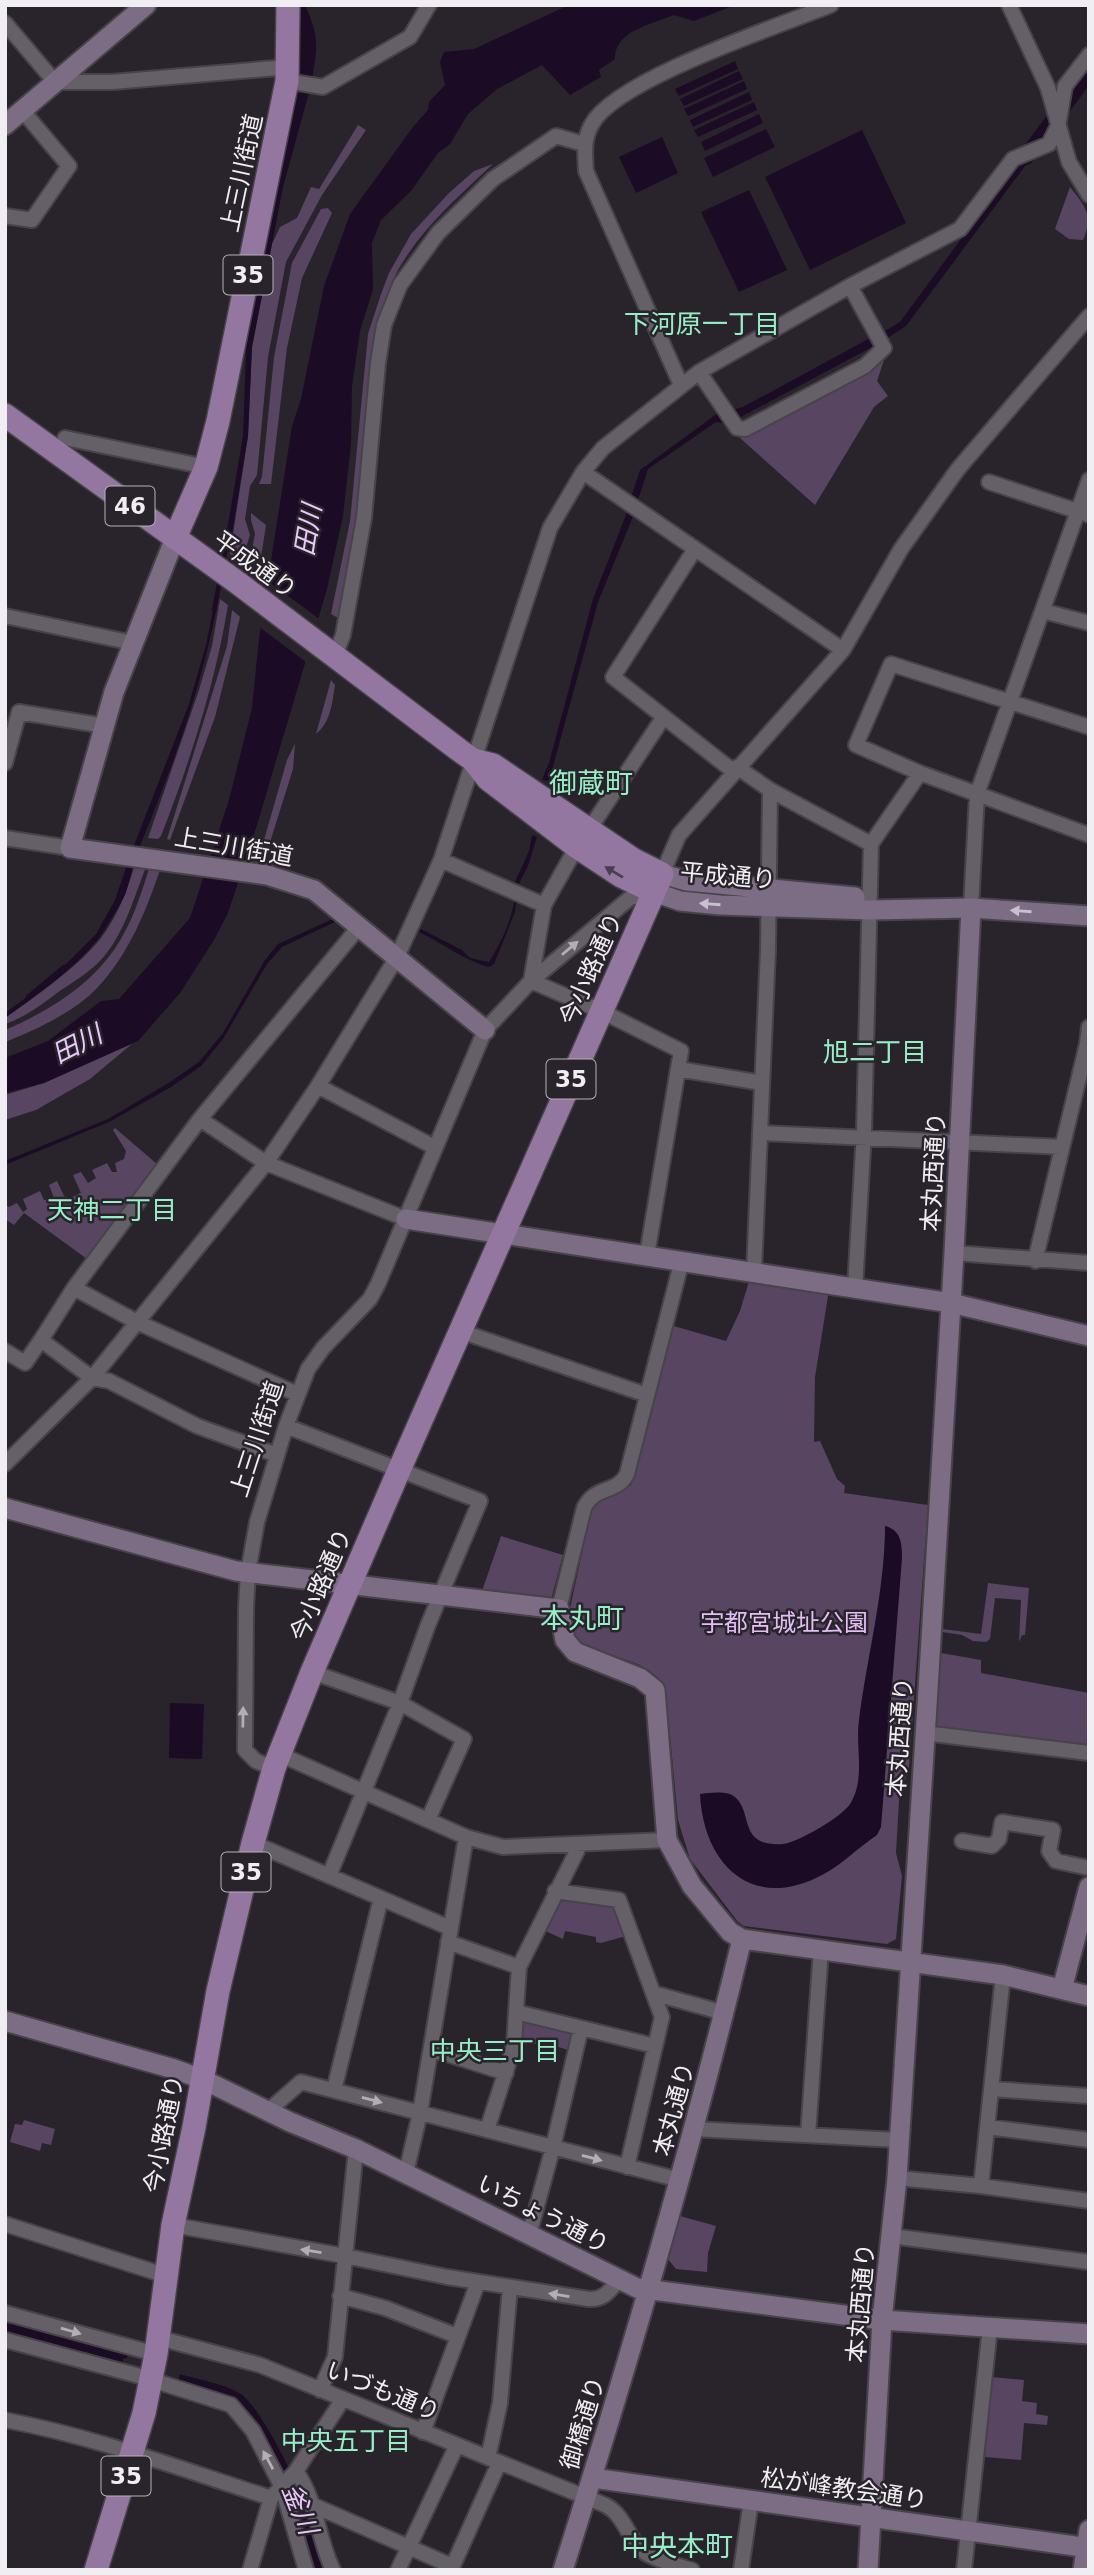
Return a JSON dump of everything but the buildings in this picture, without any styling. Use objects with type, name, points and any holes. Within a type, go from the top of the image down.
[{"type":"main road","name":"上三川街道","points":[[175,538],[206,467],[218,421],[291,77],[288,5]]},
{"type":"main road","name":"平成通り","points":[[5,415],[335,656],[472,760],[488,779],[583,839],[621,876],[658,883]]},
{"type":"main road","name":"今小路通り","points":[[96,2570],[133,2454],[155,2357],[173,2225],[220,1978],[253,1843],[277,1761],[312,1672],[400,1468],[658,883]]},
{"type":"street","points":[[5,125],[146,5]]},
{"type":"street","points":[[5,23],[55,82],[291,77],[323,87],[410,37],[429,5]]},
{"type":"street","points":[[681,386],[586,171],[584,144],[592,124],[603,110],[619,97],[659,74],[831,5]]},
{"type":"street","points":[[1009,5],[1048,88],[1069,162],[1089,195]]},
{"type":"street","points":[[5,1464],[92,1378],[266,1163],[318,1086],[397,957],[441,860],[550,528],[583,472],[603,448],[699,372],[850,286],[960,229],[1013,159],[1049,144],[1058,126],[1065,86],[1089,55]]},
{"type":"street","points":[[5,216],[32,220],[69,166],[22,110]]},
{"type":"street","points":[[335,656],[343,635],[363,518],[384,325],[400,285],[438,233],[493,178],[556,136],[584,144]]},
{"type":"street","points":[[699,372],[737,428],[745,429],[865,366],[884,348],[850,286]]},
{"type":"street","points":[[485,1030],[531,981],[630,898],[658,883],[678,835],[843,650],[901,549],[958,468],[1089,316]]},
{"type":"street","points":[[65,438],[206,467]]},
{"type":"street","points":[[583,472],[843,650]]},
{"type":"street","points":[[971,908],[977,794],[1043,611],[1083,513],[1089,480]]},
{"type":"street","points":[[989,482],[1083,513]]},
{"type":"street","name":"上三川街道","points":[[175,538],[114,692],[70,848],[261,874],[314,890],[485,1030],[370,1299],[323,1348],[308,1369],[286,1426],[257,1522],[248,1572],[243,1705],[245,1750],[256,1761],[277,1761]]},
{"type":"street","points":[[695,549],[613,677],[663,718],[735,769],[871,844]]},
{"type":"street","points":[[1043,611],[1089,623]]},
{"type":"street","points":[[5,616],[134,643]]},
{"type":"street","points":[[1089,727],[891,664],[856,745],[920,773],[1089,835]]},
{"type":"street","points":[[5,763],[19,712],[105,726]]},
{"type":"street","points":[[531,981],[544,905],[557,878],[663,718]]},
{"type":"street","points":[[855,1288],[863,1137],[871,844],[920,773]]},
{"type":"street","points":[[754,1271],[768,950],[770,790]]},
{"type":"street","points":[[5,838],[70,848]]},
{"type":"street","points":[[441,860],[544,905]]},
{"type":"street","name":"平成通り","points":[[658,883],[680,901],[769,898],[1089,916]]},
{"type":"street","name":"本丸西通り","points":[[868,2570],[882,2320],[897,2178],[925,1733],[954,1253],[971,908]]},
{"type":"street","points":[[5,1351],[25,1363],[75,1288],[200,1119],[359,926]]},
{"type":"street","points":[[531,981],[681,1051],[647,1255]]},
{"type":"street","points":[[1035,1261],[1089,1027]]},
{"type":"street","points":[[678,1069],[761,1083]]},
{"type":"street","points":[[318,1086],[434,1147]]},
{"type":"street","points":[[200,1119],[266,1163],[406,1219],[951,1303],[1089,1336]]},
{"type":"street","points":[[761,1133],[960,1140],[1062,1147]]},
{"type":"street","points":[[954,1253],[1089,1263]]},
{"type":"street","points":[[682,1260],[623,1482],[589,1498],[584,1508],[559,1609],[565,1640],[575,1652],[640,1678],[654,1690],[667,1840],[692,1886],[730,1932],[742,1939],[1003,1975],[1089,1996]]},
{"type":"street","points":[[75,1288],[137,1322],[297,1394]]},
{"type":"street","points":[[460,1331],[647,1395]]},
{"type":"street","points":[[41,1340],[92,1378],[109,1381],[197,1426],[277,1455]]},
{"type":"street","points":[[286,1426],[480,1501],[329,1876]]},
{"type":"street","points":[[5,1508],[219,1567],[559,1609]]},
{"type":"street","points":[[312,1672],[400,1703],[464,1739],[428,1820]]},
{"type":"street","points":[[925,1733],[1089,1753]]},
{"type":"street","points":[[277,1761],[364,1793],[466,1837],[503,1847],[667,1840]]},
{"type":"street","points":[[962,1841],[992,1846],[999,1839],[1002,1822],[1053,1830],[1049,1851],[1056,1861],[1089,1868]]},
{"type":"street","points":[[406,2173],[421,2113],[466,1837]]},
{"type":"street","points":[[253,1843],[380,1898],[449,1935],[519,1967]]},
{"type":"street","points":[[487,2130],[514,2046],[519,1967],[580,1845]]},
{"type":"street","points":[[1062,1989],[1089,1888]]},
{"type":"street","points":[[555,1891],[619,1900],[662,2017],[627,2166]]},
{"type":"street","points":[[334,2091],[380,1898]]},
{"type":"street","name":"本丸通り","points":[[648,2290],[694,2129],[742,1939]]},
{"type":"street","points":[[808,2135],[821,1949]]},
{"type":"street","points":[[981,2186],[1003,1975]]},
{"type":"street","points":[[653,1993],[724,2013]]},
{"type":"street","points":[[516,2012],[655,2046]]},
{"type":"street","name":"いちょう通り","points":[[5,2021],[202,2079],[406,2173],[619,2280],[648,2290],[882,2320],[1089,2333]]},
{"type":"street","points":[[529,2235],[554,2147],[581,2028]]},
{"type":"street","points":[[431,2049],[506,2073]]},
{"type":"street","points":[[268,2111],[301,2082],[680,2180]]},
{"type":"street","points":[[992,2089],[1089,2096]]},
{"type":"street","points":[[988,2127],[1089,2140]]},
{"type":"street","points":[[694,2129],[898,2140]]},
{"type":"street","points":[[320,2390],[335,2357],[356,2149]]},
{"type":"street","points":[[897,2178],[1089,2201]]},
{"type":"street","points":[[5,2224],[167,2276]]},
{"type":"street","points":[[173,2225],[478,2282],[598,2300],[619,2280]]},
{"type":"street","points":[[891,2236],[1089,2262]]},
{"type":"street","points":[[424,2432],[478,2282]]},
{"type":"street","points":[[315,2506],[451,2568],[494,2460],[510,2287]]},
{"type":"street","name":"御橋通り","points":[[563,2570],[648,2290]]},
{"type":"street","points":[[340,2296],[386,2308],[457,2336]]},
{"type":"street","points":[[5,2313],[155,2357],[231,2405],[253,2431],[306,2570]]},
{"type":"street","points":[[964,2570],[990,2327]]},
{"type":"street","points":[[5,2340],[155,2357]]},
{"type":"street","name":"いづも通り","points":[[155,2357],[260,2365],[610,2508],[644,2552],[692,2570]]},
{"type":"street","points":[[250,2570],[277,2492],[296,2471],[343,2399]]},
{"type":"street","points":[[5,2420],[39,2426],[277,2492]]},
{"type":"street","points":[[398,2570],[457,2445]]},
{"type":"street","points":[[296,2471],[315,2506],[333,2570]]},
{"type":"street","name":"松が峰教会通り","points":[[593,2478],[872,2519],[969,2531],[1088,2541]]},
{"type":"street","points":[[741,2570],[751,2501]]},
{"type":"street","points":[[1083,2570],[1088,2541]]},
{"type":"green space","points":[[358,125],[366,130],[322,195],[286,262],[268,357],[257,475],[250,486],[245,519],[250,535],[242,560],[230,554],[248,436],[252,347],[272,244],[280,227],[297,218],[311,187],[319,189]]},
{"type":"green space","points":[[493,164],[452,203],[415,244],[388,291],[377,348],[360,497],[338,618],[331,614],[350,521],[368,334],[381,294],[389,273],[411,234],[449,193],[474,171]]},
{"type":"green space","points":[[1070,187],[1088,217],[1083,240],[1069,239],[1055,229]]},
{"type":"green space","points":[[328,208],[332,213],[302,278],[287,348],[271,484],[259,484],[262,477],[274,357],[292,263],[321,209]]},
{"type":"green space","points":[[885,357],[877,381],[888,396],[874,407],[815,505],[740,438],[865,372]]},
{"type":"green space","points":[[251,513],[266,525],[261,557],[252,550],[255,534]]},
{"type":"green space","points":[[220,599],[228,605],[200,722],[161,836],[158,839],[148,838],[199,690],[212,646]]},
{"type":"green space","points":[[232,610],[240,617],[215,717],[170,840],[167,839],[227,646]]},
{"type":"green space","points":[[331,680],[335,685],[330,712],[325,724],[316,734]]},
{"type":"green space","points":[[295,744],[293,769],[266,855],[260,854],[287,760]]},
{"type":"green space","points":[[135,864],[146,867],[126,918],[106,954],[88,972],[39,1007],[5,1024],[5,1018],[69,970],[101,938],[121,902]]},
{"type":"green space","points":[[150,866],[161,867],[150,899],[128,946],[109,974],[89,996],[67,1012],[5,1042],[5,1030],[39,1014],[71,993],[112,953],[131,920]]},
{"type":"green space","points":[[133,1043],[90,1079],[36,1110],[5,1120],[5,1095],[44,1083]]},
{"type":"green space","points":[[115,1128],[157,1164],[87,1259],[24,1213],[14,1225],[5,1219],[5,1205],[9,1207],[17,1203],[23,1212],[27,1209],[23,1199],[40,1191],[44,1200],[54,1198],[49,1185],[57,1181],[66,1200],[81,1193],[73,1175],[81,1172],[88,1183],[96,1178],[92,1170],[107,1163],[112,1172],[117,1172],[115,1163],[124,1159],[126,1151],[113,1130]]},
{"type":"green space","name":"宇都宮城址公園","points":[[750,1278],[773,1281],[773,1286],[829,1290],[815,1377],[814,1442],[820,1441],[837,1479],[845,1486],[844,1493],[928,1505],[909,1767],[899,1800],[896,1853],[902,1876],[896,1939],[887,1944],[744,1926],[738,1922],[690,1859],[678,1820],[666,1694],[661,1682],[641,1666],[573,1643],[569,1613],[592,1506],[631,1485],[670,1325],[726,1341],[740,1311]]},
{"type":"green space","points":[[501,1536],[563,1555],[551,1600],[482,1591]]},
{"type":"green space","points":[[988,1583],[1029,1588],[1025,1635],[1022,1635],[1019,1642],[1021,1600],[995,1598],[990,1639],[986,1642],[942,1632],[942,1629],[981,1634]]},
{"type":"green space","points":[[941,1653],[981,1660],[981,1673],[1089,1693],[1089,1750],[933,1730]]},
{"type":"green space","points":[[557,1897],[608,1901],[614,1907],[626,1936],[601,1943],[596,1942],[596,1937],[565,1931],[563,1939],[541,1929]]},
{"type":"green space","points":[[521,2019],[571,2030],[572,2040],[568,2050],[552,2045],[520,2043]]},
{"type":"green space","points":[[24,2120],[55,2129],[51,2145],[42,2143],[40,2151],[10,2142],[15,2124],[22,2125]]},
{"type":"green space","points":[[680,2216],[716,2226],[708,2253],[707,2272],[676,2269],[667,2258]]},
{"type":"green space","points":[[992,2377],[1024,2380],[1022,2401],[1037,2403],[1036,2414],[1048,2416],[1047,2425],[1024,2423],[1021,2460],[985,2457]]},
{"type":"water","points":[[293,5],[305,5],[313,25],[316,49],[312,79],[298,77],[299,37]]},
{"type":"water","name":"田川","points":[[569,5],[735,5],[694,21],[674,15],[645,25],[627,35],[621,42],[616,49],[615,59],[599,70],[601,77],[570,95],[542,65],[497,89],[468,114],[450,144],[438,153],[411,191],[381,220],[372,243],[373,289],[360,331],[352,387],[351,444],[343,516],[327,589],[228,913],[180,993],[138,1041],[44,1083],[5,1093],[5,1058],[48,1041],[101,1001],[119,999],[190,918],[229,800],[252,708],[259,638],[292,426],[301,399],[324,286],[350,214],[428,110],[429,102],[445,85],[440,62],[444,52],[474,49]]},
{"type":"water","points":[[735,61],[738,69],[679,96],[675,89]]},
{"type":"water","points":[[739,71],[743,79],[684,106],[680,99]]},
{"type":"water","points":[[744,81],[747,89],[688,116],[684,109]]},
{"type":"water","points":[[297,88],[310,89],[283,187],[252,347],[248,436],[229,552],[224,548],[243,436],[246,348]]},
{"type":"water","points":[[749,92],[752,100],[693,127],[690,120]]},
{"type":"water","points":[[754,102],[757,110],[698,137],[694,130]]},
{"type":"water","points":[[759,114],[763,123],[705,151],[701,142]]},
{"type":"water","points":[[766,129],[775,147],[713,177],[704,158]]},
{"type":"water","points":[[862,130],[906,223],[810,270],[765,177]]},
{"type":"water","points":[[662,137],[678,173],[636,193],[619,157]]},
{"type":"water","points":[[1031,158],[906,326],[886,339],[883,332],[900,322],[1020,159]]},
{"type":"water","points":[[749,190],[787,270],[739,292],[701,212]]},
{"type":"water","points":[[870,338],[874,346],[737,419],[731,410],[743,407]]},
{"type":"water","points":[[718,413],[724,423],[716,422],[648,469],[637,503],[631,497],[640,470]]},
{"type":"water","points":[[628,510],[634,514],[598,602],[549,781],[542,780],[549,763],[593,599]]},
{"type":"water","points":[[214,605],[217,606],[194,698],[124,896],[102,934],[89,950],[55,981],[5,1018],[5,1013],[50,980],[96,934],[114,902],[122,894],[133,848],[189,704]]},
{"type":"water","points":[[532,835],[537,837],[519,884],[515,882],[529,851]]},
{"type":"water","points":[[515,896],[515,912],[494,964],[489,967],[462,956],[419,932],[421,929],[462,950],[470,958],[489,962],[506,930]]},
{"type":"water","points":[[337,917],[339,920],[282,947],[267,964],[223,1039],[201,1066],[171,1087],[111,1121],[5,1165],[5,1161],[108,1119],[199,1062],[223,1033],[265,960],[278,944]]},
{"type":"water","points":[[885,1526],[897,1534],[901,1542],[902,1558],[881,1827],[877,1835],[840,1864],[816,1878],[792,1886],[770,1888],[750,1883],[734,1873],[720,1858],[710,1840],[703,1818],[700,1794],[733,1795],[741,1805],[753,1835],[769,1844],[783,1844],[809,1834],[829,1822],[850,1804],[858,1784],[859,1720],[879,1599]]},
{"type":"water","points":[[170,1703],[204,1704],[202,1759],[169,1758]]},
{"type":"water","points":[[5,2323],[128,2355],[123,2359],[123,2364],[91,2354],[90,2356],[5,2333]]},
{"type":"water","name":"釜川","points":[[180,2374],[227,2387],[250,2402],[281,2452],[299,2490],[312,2522],[314,2539],[325,2570],[316,2570],[296,2501],[268,2443],[248,2413],[239,2404],[225,2397],[177,2384]]},
{"type":"pier","points":[[265,579],[322,621],[310,665],[258,626]]},
{"type":"waterway","points":[[1026,157],[1089,72]]},
{"type":"waterway","points":[[223,565],[226,546]]},
{"type":"waterway","points":[[214,610],[220,580]]},
{"type":"waterway","points":[[117,901],[130,863]]},
{"type":"waterway","points":[[28,997],[64,967]]},
{"type":"district","name":"下河原一丁目","points":[[702,324]]},
{"type":"district","name":"御蔵町","points":[[591,783]]},
{"type":"district","name":"旭二丁目","points":[[875,1052]]},
{"type":"district","name":"天神二丁目","points":[[112,1210]]},
{"type":"district","name":"本丸町","points":[[582,1618]]},
{"type":"district","name":"中央三丁目","points":[[495,2051]]},
{"type":"district","name":"中央五丁目","points":[[346,2441]]},
{"type":"district","name":"中央本町","points":[[677,2546]]}]
